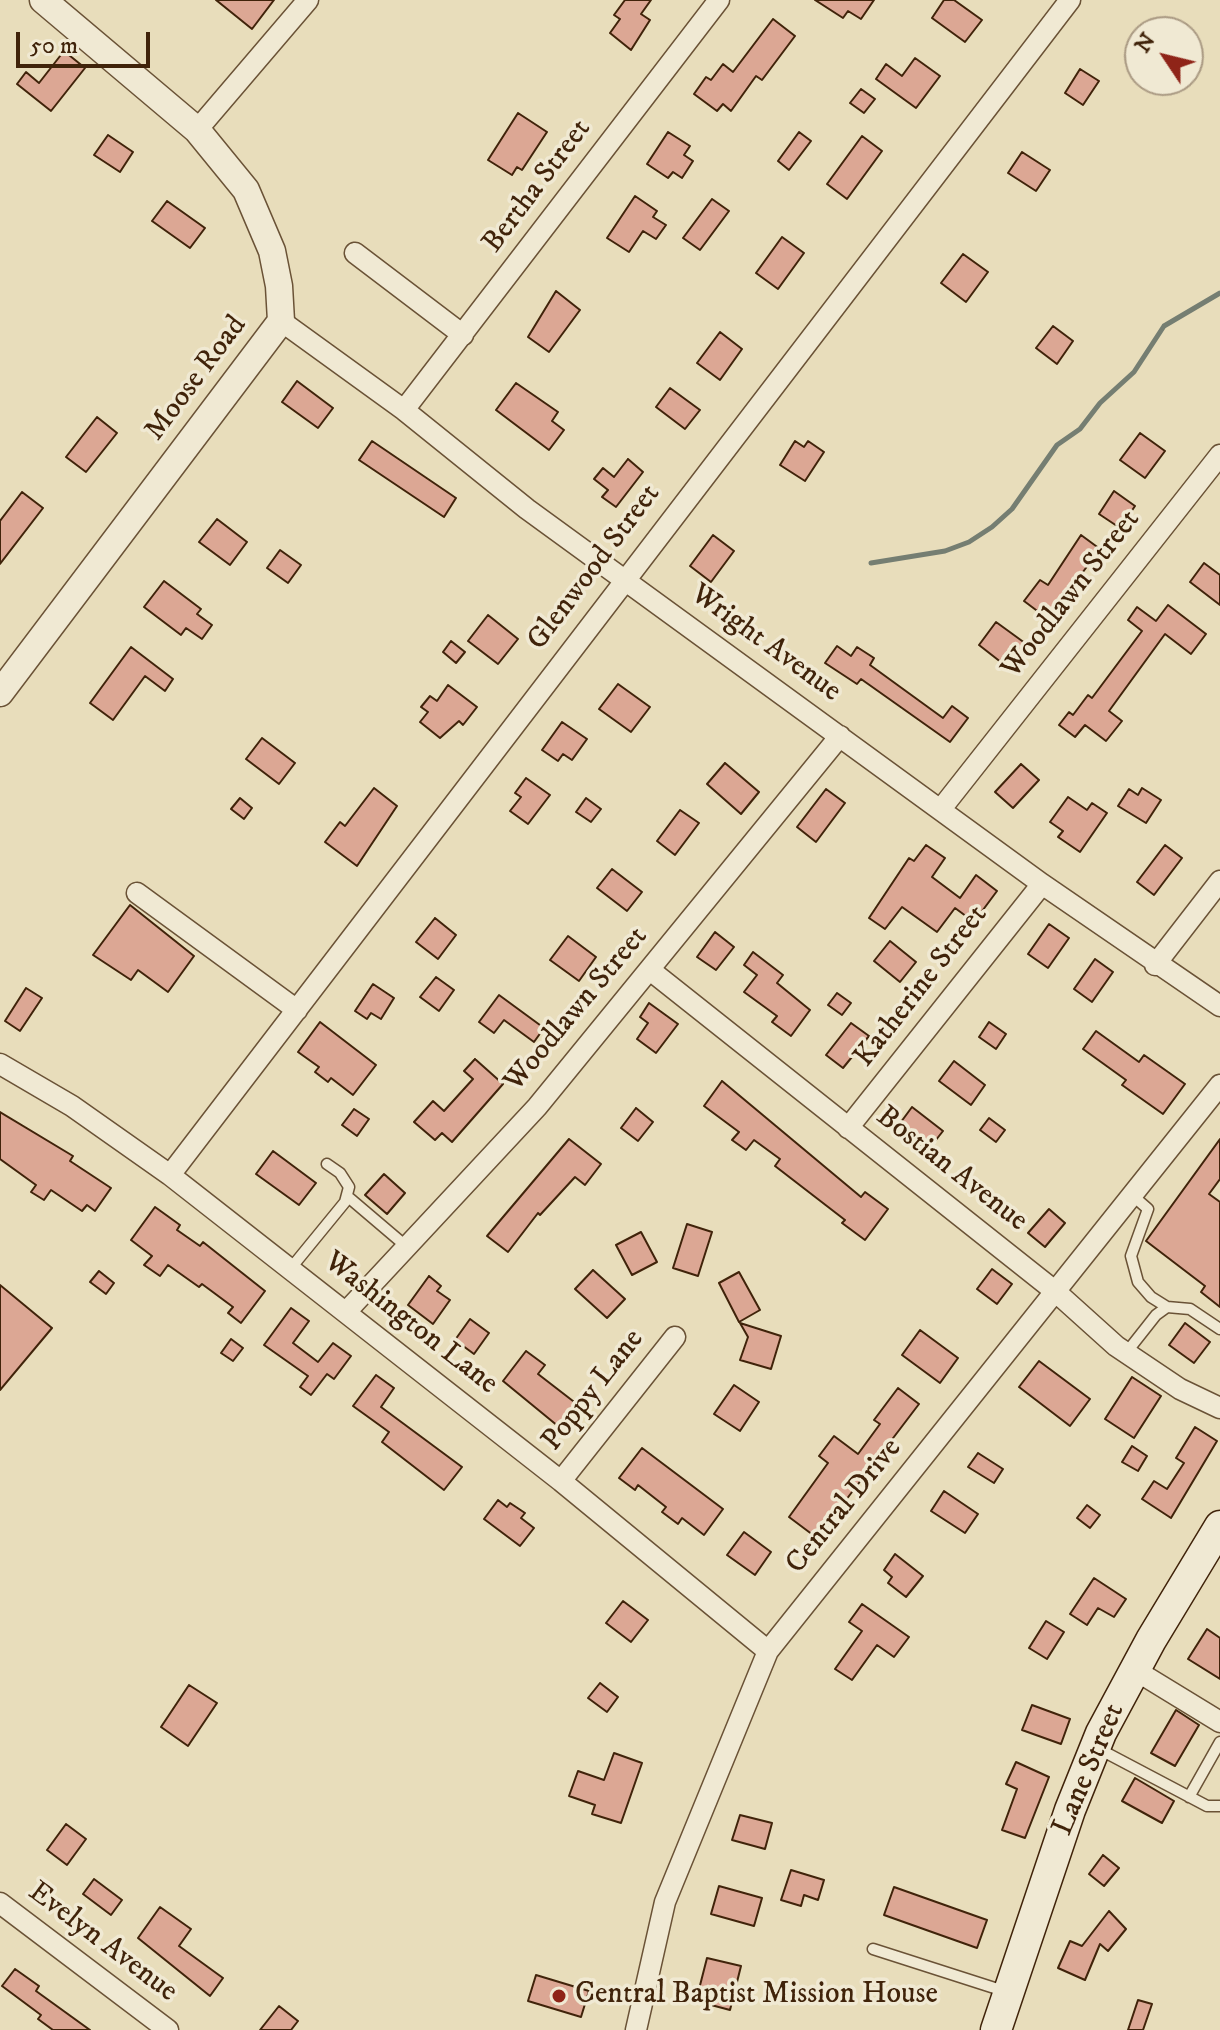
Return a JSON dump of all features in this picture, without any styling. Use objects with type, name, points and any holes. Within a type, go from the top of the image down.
[{"type":"main road","name":"Lane Street","points":[[996,2030],[1070,1810],[1096,1747],[1135,1670],[1216,1541]]},
{"type":"street","name":"Moose Road","points":[[0,693],[281,321],[279,286],[272,251],[246,190],[197,130],[43,0]]},
{"type":"street","points":[[197,130],[308,0]]},
{"type":"street","name":"Bertha Street","points":[[404,410],[719,0]]},
{"type":"street","name":"Glenwood Street","points":[[170,1175],[1070,0]]},
{"type":"street","points":[[355,253],[463,335]]},
{"type":"street","name":"Wright Avenue","points":[[281,321],[404,410],[527,509],[1042,884],[1155,965],[1220,1006]]},
{"type":"street","name":"Woodlawn Street","points":[[941,809],[1220,455]]},
{"type":"street","name":"Woodlawn Street","points":[[346,1312],[537,1107],[840,736]]},
{"type":"street","points":[[1155,965],[1220,881]]},
{"type":"street","name":"Katherine Street","points":[[848,1128],[1042,884]]},
{"type":"street","points":[[137,893],[297,1010]]},
{"type":"street","name":"Bostian Avenue","points":[[650,970],[1056,1292],[1126,1353],[1180,1389],[1220,1408]]},
{"type":"street","name":"Washington Lane","points":[[0,1064],[72,1106],[170,1175],[561,1481],[768,1651]]},
{"type":"street","name":"Central Drive","points":[[636,2030],[665,1902],[768,1651],[1220,1085]]},
{"type":"street","name":"Poppy Lane","points":[[561,1481],[675,1337]]},
{"type":"street","points":[[1135,1670],[1220,1722]]},
{"type":"street","name":"Evelyn Avenue","points":[[0,1903],[168,2030]]},
{"type":"lane","points":[[291,1268],[347,1196],[349,1187],[340,1173],[327,1164]]},
{"type":"lane","points":[[1132,1195],[1148,1209],[1131,1256],[1138,1282],[1151,1297],[1167,1307],[1190,1309],[1220,1329]]},
{"type":"lane","points":[[347,1196],[407,1247]]},
{"type":"lane","points":[[1126,1353],[1156,1315],[1167,1307]]},
{"type":"lane","points":[[1189,1797],[1220,1742]]},
{"type":"lane","points":[[1096,1747],[1207,1806],[1220,1806]]},
{"type":"lane","points":[[873,1949],[1008,1993]]},
{"type":"building","points":[[216,0],[274,0],[252,29]]},
{"type":"building","points":[[625,0],[651,0],[641,14],[650,20],[631,50],[610,33],[620,19],[614,15]]},
{"type":"building","points":[[815,0],[874,0],[861,19],[848,11],[843,18]]},
{"type":"building","points":[[944,0],[954,0],[982,20],[965,42],[932,18]]},
{"type":"building","points":[[773,19],[795,36],[762,80],[756,76],[731,111],[723,104],[717,111],[694,94],[706,77],[711,80],[723,64],[733,72]]},
{"type":"building","points":[[64,51],[85,68],[51,111],[17,84],[26,72],[39,83]]},
{"type":"building","points":[[915,58],[940,76],[916,108],[876,79],[886,64],[902,76]]},
{"type":"building","points":[[1080,69],[1099,81],[1083,105],[1065,93]]},
{"type":"building","points":[[861,89],[875,99],[864,113],[850,103]]},
{"type":"building","points":[[518,113],[547,132],[522,170],[517,167],[512,175],[488,160]]},
{"type":"building","points":[[668,132],[690,146],[684,155],[693,161],[682,178],[673,172],[668,178],[647,164]]},
{"type":"building","points":[[799,132],[811,141],[789,170],[778,161]]},
{"type":"building","points":[[108,135],[133,152],[120,172],[94,155]]},
{"type":"building","points":[[862,136],[882,151],[847,199],[827,184]]},
{"type":"building","points":[[1022,152],[1050,170],[1036,191],[1008,173]]},
{"type":"building","points":[[635,196],[657,211],[653,217],[666,225],[656,239],[643,231],[629,252],[607,238]]},
{"type":"building","points":[[712,199],[729,211],[700,250],[683,238]]},
{"type":"building","points":[[167,201],[205,228],[190,248],[152,221]]},
{"type":"building","points":[[782,237],[804,253],[778,289],[756,273]]},
{"type":"building","points":[[963,254],[988,272],[966,302],[941,283]]},
{"type":"building","points":[[556,291],[580,310],[549,352],[528,337]]},
{"type":"building","points":[[1053,326],[1073,341],[1057,364],[1036,348]]},
{"type":"building","points":[[720,332],[742,349],[720,380],[697,363]]},
{"type":"building","points":[[297,381],[333,408],[318,428],[282,402]]},
{"type":"building","points":[[516,383],[558,412],[552,421],[564,430],[549,450],[496,410]]},
{"type":"building","points":[[670,388],[700,410],[685,429],[656,407]]},
{"type":"building","points":[[97,417],[117,433],[86,472],[66,457]]},
{"type":"building","points":[[1140,433],[1165,451],[1145,478],[1120,460]]},
{"type":"building","points":[[372,441],[456,498],[444,517],[359,460]]},
{"type":"building","points":[[795,441],[804,447],[808,441],[824,452],[805,481],[780,465]]},
{"type":"building","points":[[628,459],[643,472],[616,507],[602,497],[608,490],[594,479],[603,468],[614,477]]},
{"type":"building","points":[[1114,491],[1135,506],[1120,528],[1099,514]]},
{"type":"building","points":[[22,492],[43,508],[0,564],[0,521]]},
{"type":"building","points":[[217,519],[247,542],[230,565],[199,542]]},
{"type":"building","points":[[713,535],[734,551],[711,582],[690,566]]},
{"type":"building","points":[[1081,535],[1100,549],[1048,619],[1024,601],[1040,580],[1048,585]]},
{"type":"building","points":[[280,550],[301,565],[288,583],[267,568]]},
{"type":"building","points":[[1204,563],[1220,575],[1220,605],[1190,582]]},
{"type":"building","points":[[164,581],[201,609],[197,614],[212,625],[202,639],[186,628],[181,635],[144,607]]},
{"type":"building","points":[[1168,605],[1206,634],[1191,654],[1165,634],[1109,711],[1122,721],[1106,741],[1085,725],[1075,737],[1059,725],[1069,712],[1073,715],[1088,695],[1092,698],[1142,631],[1128,620],[1137,607],[1156,621]]},
{"type":"building","points":[[488,615],[518,639],[498,664],[468,641]]},
{"type":"building","points":[[996,622],[1029,646],[1011,670],[979,645]]},
{"type":"building","points":[[451,641],[465,652],[456,663],[443,652]]},
{"type":"building","points":[[837,646],[851,656],[857,647],[874,658],[870,665],[943,718],[952,706],[968,718],[950,742],[861,679],[857,684],[825,663]]},
{"type":"building","points":[[131,647],[173,679],[165,691],[145,676],[113,720],[90,703]]},
{"type":"building","points":[[618,684],[650,707],[631,732],[599,709]]},
{"type":"building","points":[[448,685],[477,707],[463,725],[459,721],[440,738],[420,722],[428,712],[421,707],[430,696],[437,701]]},
{"type":"building","points":[[562,722],[587,739],[572,760],[563,754],[558,761],[542,750]]},
{"type":"building","points":[[262,738],[295,763],[279,784],[246,759]]},
{"type":"building","points":[[725,763],[759,792],[741,814],[707,784]]},
{"type":"building","points":[[1021,764],[1039,780],[1013,808],[995,792]]},
{"type":"building","points":[[526,778],[550,795],[528,824],[510,811],[521,797],[515,793]]},
{"type":"building","points":[[374,788],[397,806],[357,866],[325,842],[340,822],[345,826]]},
{"type":"building","points":[[1142,788],[1161,800],[1146,823],[1118,806],[1129,789],[1138,795]]},
{"type":"building","points":[[826,789],[845,803],[816,842],[797,827]]},
{"type":"building","points":[[1068,797],[1087,810],[1092,803],[1107,813],[1080,852],[1058,837],[1063,831],[1050,822]]},
{"type":"building","points":[[240,798],[252,808],[244,819],[231,809]]},
{"type":"building","points":[[586,798],[601,809],[591,822],[576,812]]},
{"type":"building","points":[[680,810],[699,823],[675,855],[657,841]]},
{"type":"building","points":[[926,845],[945,858],[932,877],[960,898],[976,875],[997,891],[974,922],[955,908],[937,932],[902,907],[885,929],[869,918],[909,858],[914,861]]},
{"type":"building","points":[[1165,845],[1182,858],[1154,895],[1137,882]]},
{"type":"building","points":[[612,869],[642,892],[627,911],[597,888]]},
{"type":"building","points":[[130,905],[194,956],[168,992],[138,970],[131,980],[93,955]]},
{"type":"building","points":[[435,918],[456,935],[438,959],[416,942]]},
{"type":"building","points":[[1049,924],[1069,938],[1048,968],[1028,954]]},
{"type":"building","points":[[715,932],[734,947],[716,970],[697,957]]},
{"type":"building","points":[[568,936],[596,957],[579,981],[550,960]]},
{"type":"building","points":[[890,941],[916,962],[900,982],[874,961]]},
{"type":"building","points":[[753,952],[783,975],[777,983],[810,1010],[791,1036],[772,1022],[777,1016],[744,992],[757,975],[744,965]]},
{"type":"building","points":[[1095,959],[1113,972],[1092,1002],[1074,989]]},
{"type":"building","points":[[436,977],[454,990],[439,1011],[420,997]]},
{"type":"building","points":[[373,984],[394,998],[381,1019],[371,1013],[367,1019],[355,1011]]},
{"type":"building","points":[[26,988],[42,998],[20,1031],[5,1021]]},
{"type":"building","points":[[837,993],[851,1003],[842,1015],[828,1005]]},
{"type":"building","points":[[499,995],[544,1028],[534,1042],[504,1020],[494,1033],[479,1022]]},
{"type":"building","points":[[649,1003],[678,1024],[656,1053],[637,1039],[648,1023],[640,1017]]},
{"type":"building","points":[[320,1022],[376,1065],[353,1095],[331,1078],[328,1082],[315,1072],[319,1067],[298,1052]]},
{"type":"building","points":[[989,1022],[1006,1034],[996,1049],[979,1037]]},
{"type":"building","points":[[851,1023],[869,1036],[843,1068],[826,1055]]},
{"type":"building","points":[[1096,1031],[1139,1062],[1144,1055],[1185,1084],[1163,1114],[1122,1085],[1126,1080],[1083,1049]]},
{"type":"building","points":[[475,1059],[503,1084],[452,1142],[442,1133],[435,1140],[414,1122],[433,1101],[444,1111],[473,1079],[464,1071]]},
{"type":"building","points":[[954,1061],[985,1085],[971,1105],[939,1081]]},
{"type":"building","points":[[722,1081],[861,1197],[865,1192],[888,1209],[865,1240],[842,1223],[845,1220],[775,1166],[780,1159],[754,1140],[746,1150],[732,1140],[739,1132],[704,1106]]},
{"type":"building","points":[[912,1107],[943,1131],[928,1150],[898,1126]]},
{"type":"building","points":[[636,1108],[653,1122],[638,1141],[621,1128]]},
{"type":"building","points":[[354,1109],[369,1119],[357,1136],[342,1125]]},
{"type":"building","points":[[0,1112],[73,1156],[70,1161],[111,1188],[95,1211],[87,1205],[82,1211],[51,1190],[44,1200],[31,1192],[36,1185],[0,1159]]},
{"type":"building","points":[[989,1118],[1005,1130],[996,1142],[980,1130]]},
{"type":"building","points":[[569,1139],[601,1164],[585,1185],[575,1177],[540,1215],[538,1213],[508,1252],[487,1236]]},
{"type":"building","points":[[1220,1139],[1220,1179],[1209,1194],[1220,1202],[1220,1307],[1201,1292],[1205,1286],[1146,1241]]},
{"type":"building","points":[[273,1151],[316,1183],[299,1205],[256,1174]]},
{"type":"building","points":[[384,1174],[405,1193],[387,1214],[365,1195]]},
{"type":"building","points":[[155,1207],[180,1225],[177,1230],[200,1246],[203,1242],[265,1291],[241,1323],[228,1313],[233,1307],[202,1284],[199,1287],[168,1265],[160,1276],[144,1265],[152,1256],[131,1240]]},
{"type":"building","points":[[1049,1209],[1065,1223],[1045,1247],[1028,1233]]},
{"type":"building","points":[[687,1224],[712,1232],[698,1276],[673,1268]]},
{"type":"building","points":[[641,1232],[657,1262],[632,1275],[616,1245]]},
{"type":"building","points":[[992,1269],[1012,1284],[997,1304],[977,1289]]},
{"type":"building","points":[[593,1270],[625,1299],[607,1318],[575,1289]]},
{"type":"building","points":[[99,1271],[114,1283],[106,1294],[90,1282]]},
{"type":"building","points":[[739,1272],[760,1310],[739,1322],[719,1283]]},
{"type":"building","points":[[429,1276],[441,1286],[437,1291],[450,1300],[433,1324],[408,1305]]},
{"type":"building","points":[[0,1285],[52,1328],[0,1390]]},
{"type":"building","points":[[291,1308],[309,1321],[293,1343],[318,1362],[333,1343],[351,1356],[334,1379],[327,1374],[311,1395],[300,1387],[308,1376],[264,1345]]},
{"type":"building","points":[[470,1319],[489,1333],[474,1354],[455,1340]]},
{"type":"building","points":[[740,1323],[781,1336],[771,1369],[740,1360],[748,1337]]},
{"type":"building","points":[[1185,1323],[1210,1342],[1194,1363],[1169,1345]]},
{"type":"building","points":[[920,1330],[958,1358],[940,1383],[902,1355]]},
{"type":"building","points":[[231,1339],[243,1348],[233,1361],[221,1353]]},
{"type":"building","points":[[526,1351],[545,1365],[538,1374],[582,1408],[564,1431],[503,1381]]},
{"type":"building","points":[[1039,1361],[1090,1399],[1070,1426],[1019,1387]]},
{"type":"building","points":[[376,1375],[394,1388],[381,1407],[462,1467],[444,1490],[382,1442],[389,1432],[353,1406]]},
{"type":"building","points":[[1132,1377],[1161,1396],[1134,1438],[1105,1419]]},
{"type":"building","points":[[734,1385],[759,1402],[740,1431],[714,1414]]},
{"type":"building","points":[[898,1388],[919,1404],[817,1538],[789,1517],[828,1463],[819,1456],[834,1436],[858,1454],[880,1424],[874,1420]]},
{"type":"building","points":[[1195,1427],[1217,1441],[1171,1518],[1142,1499],[1154,1481],[1167,1489],[1184,1463],[1176,1458]]},
{"type":"building","points":[[1132,1446],[1147,1456],[1138,1471],[1122,1462]]},
{"type":"building","points":[[642,1448],[723,1509],[704,1535],[682,1518],[678,1524],[662,1512],[666,1507],[638,1485],[635,1490],[619,1478]]},
{"type":"building","points":[[978,1453],[1003,1469],[994,1483],[968,1467]]},
{"type":"building","points":[[944,1491],[978,1514],[965,1533],[931,1511]]},
{"type":"building","points":[[498,1500],[507,1507],[510,1503],[525,1513],[521,1518],[534,1528],[520,1546],[484,1519]]},
{"type":"building","points":[[1087,1505],[1100,1515],[1090,1528],[1077,1518]]},
{"type":"building","points":[[744,1532],[771,1552],[755,1575],[727,1555]]},
{"type":"building","points":[[895,1554],[923,1576],[906,1597],[888,1583],[892,1577],[884,1570]]},
{"type":"building","points":[[1094,1578],[1126,1599],[1114,1617],[1098,1608],[1087,1625],[1070,1614]]},
{"type":"building","points":[[623,1601],[648,1620],[631,1642],[606,1623]]},
{"type":"building","points":[[862,1604],[909,1637],[894,1657],[877,1645],[852,1680],[835,1669],[862,1631],[849,1622]]},
{"type":"building","points":[[1046,1621],[1064,1632],[1047,1659],[1029,1648]]},
{"type":"building","points":[[1207,1629],[1220,1638],[1220,1679],[1188,1659]]},
{"type":"building","points":[[600,1683],[618,1697],[607,1712],[588,1698]]},
{"type":"building","points":[[189,1685],[217,1703],[188,1746],[161,1727]]},
{"type":"building","points":[[1032,1705],[1070,1719],[1061,1744],[1022,1730]]},
{"type":"building","points":[[1176,1710],[1199,1725],[1175,1766],[1151,1753]]},
{"type":"building","points":[[614,1753],[642,1763],[621,1823],[592,1814],[595,1805],[569,1796],[578,1771],[604,1780]]},
{"type":"building","points":[[1016,1762],[1049,1777],[1025,1838],[1002,1830],[1017,1789],[1006,1784]]},
{"type":"building","points":[[1135,1778],[1174,1801],[1162,1823],[1122,1801]]},
{"type":"building","points":[[740,1815],[772,1823],[765,1849],[732,1840]]},
{"type":"building","points":[[66,1824],[86,1839],[67,1865],[47,1850]]},
{"type":"building","points":[[1103,1855],[1119,1868],[1104,1886],[1089,1874]]},
{"type":"building","points":[[791,1870],[824,1880],[818,1900],[804,1895],[801,1906],[781,1900]]},
{"type":"building","points":[[94,1879],[122,1900],[111,1915],[83,1894]]},
{"type":"building","points":[[719,1886],[762,1898],[754,1926],[711,1914]]},
{"type":"building","points":[[894,1887],[987,1920],[977,1948],[884,1915]]},
{"type":"building","points":[[160,1907],[191,1929],[179,1946],[223,1978],[210,1996],[138,1938]]},
{"type":"building","points":[[1109,1911],[1126,1929],[1108,1951],[1100,1944],[1085,1980],[1058,1968],[1070,1941],[1082,1946]]},
{"type":"building","points":[[707,1958],[741,1966],[730,2010],[696,2001]]},
{"type":"building","points":[[15,1969],[39,1986],[36,1991],[90,2030],[53,2030],[38,2019],[41,2015],[2,1986]]},
{"type":"building","name":"Central Baptist Mission House","points":[[536,1975],[589,1991],[581,2017],[528,2001]]},
{"type":"building","points":[[1138,2000],[1152,2004],[1143,2030],[1128,2030]]},
{"type":"building","points":[[279,2006],[298,2021],[291,2030],[260,2030]]},
{"type":"waterway","points":[[871,563],[945,551],[969,542],[992,527],[1012,509],[1057,445],[1080,429],[1100,403],[1134,372],[1164,326],[1220,293]]},
{"type":"place","name":"Central Baptist Mission House","points":[[559,1996]]}]
